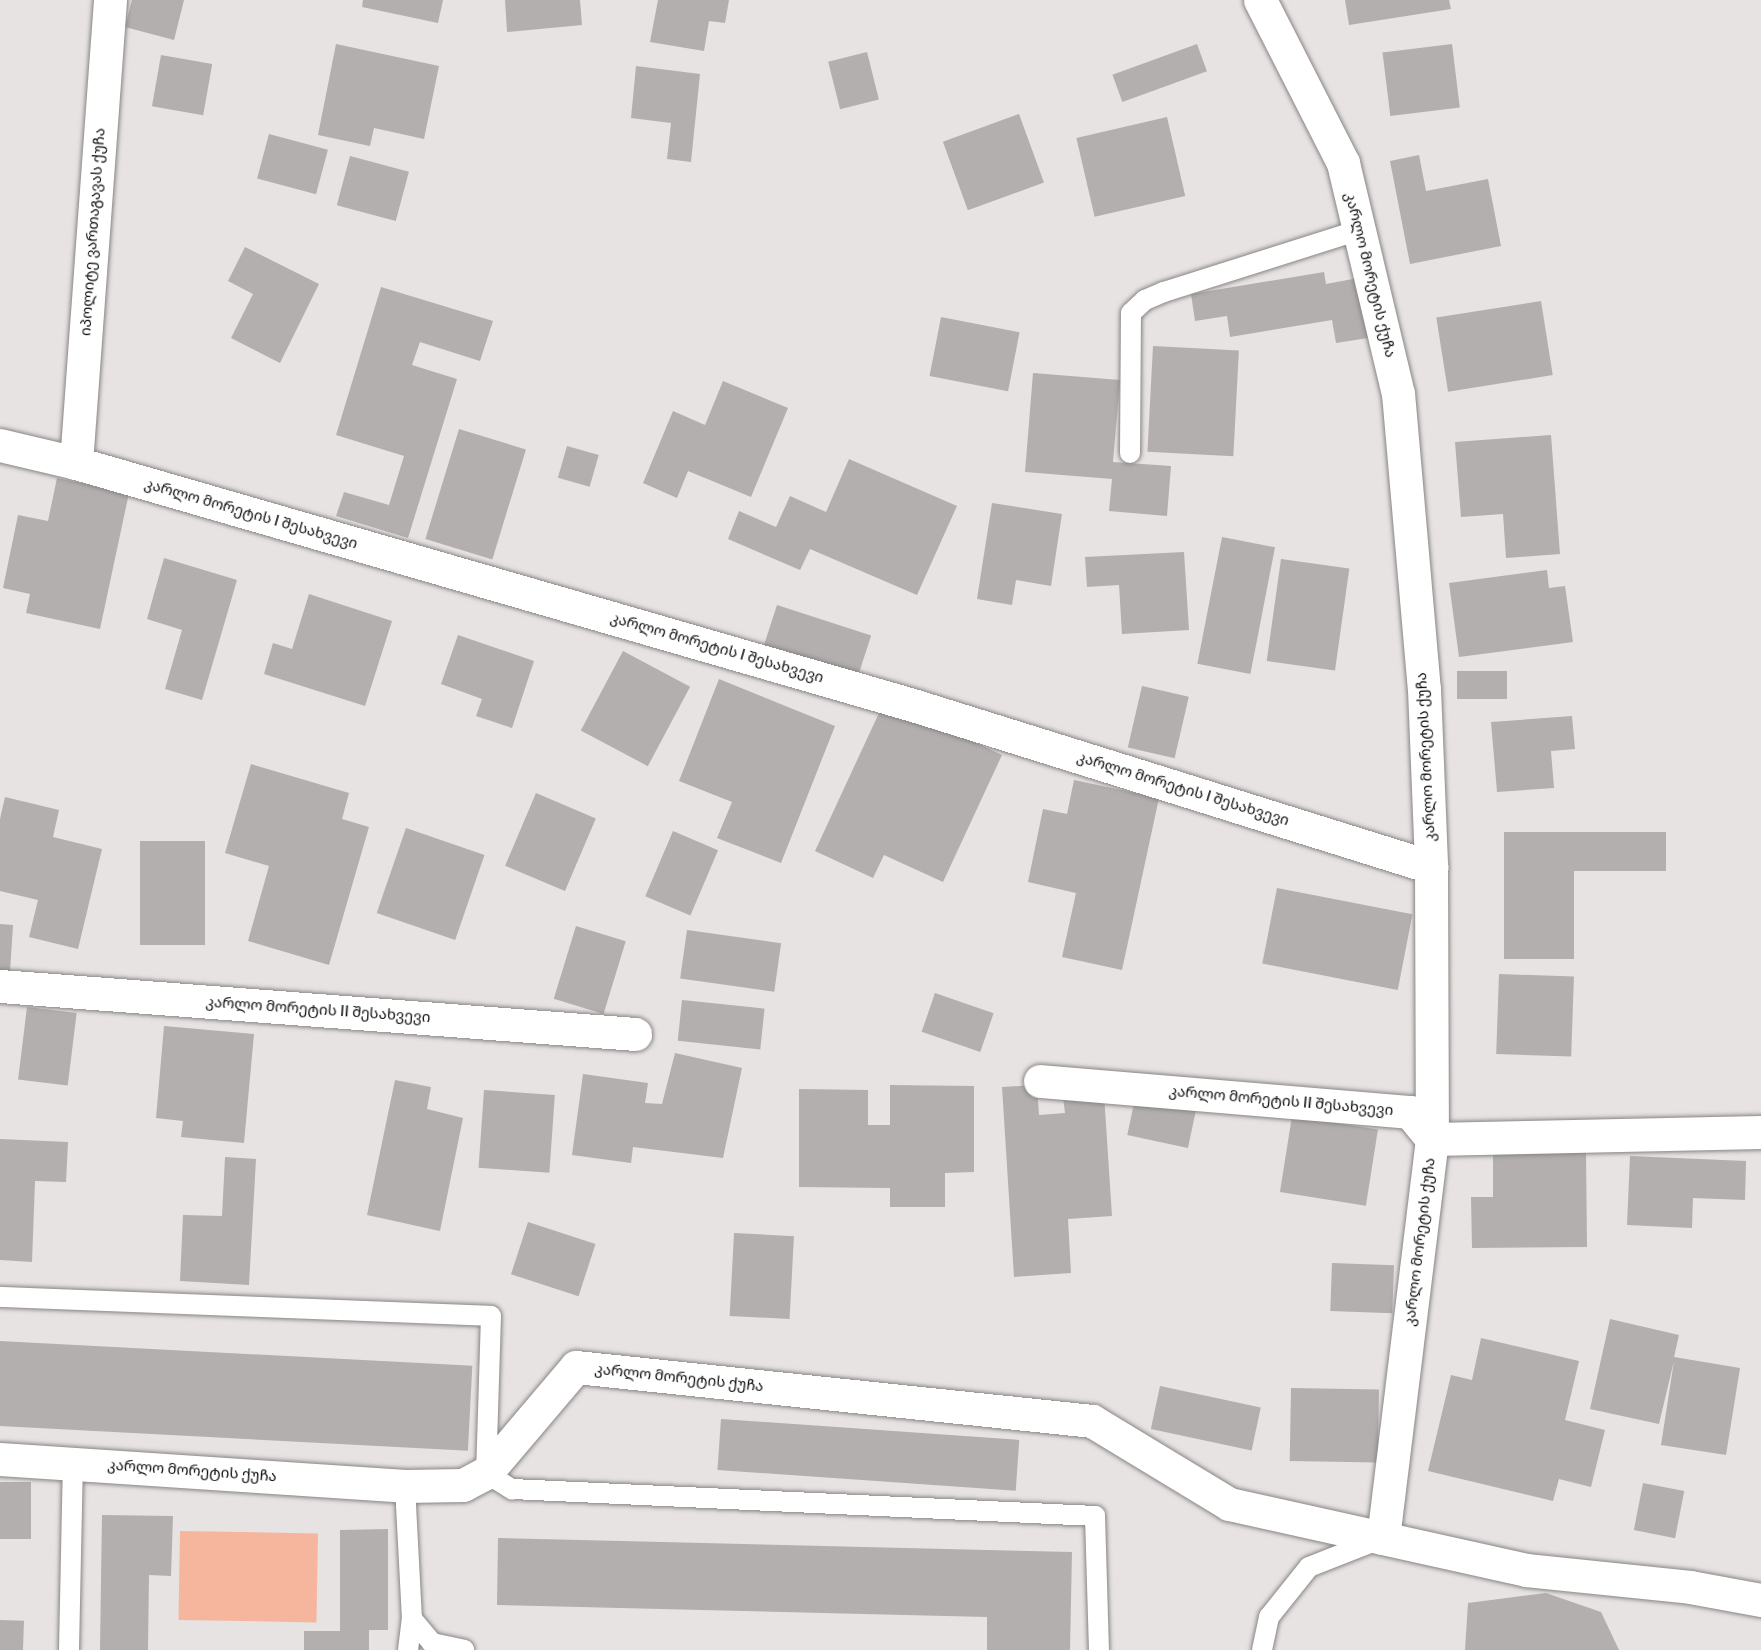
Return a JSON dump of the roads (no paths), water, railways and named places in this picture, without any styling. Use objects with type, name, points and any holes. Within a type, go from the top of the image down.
[{"type":"street","name":"იპოლიტე ვართაგავას ქუჩა","points":[[76,463],[110,0]]},
{"type":"street","name":"კარლო მორეტის ქუჩა","points":[[1260,0],[1343,163],[1398,393],[1424,690],[1431,867],[1432,1139],[1383,1538]]},
{"type":"street","name":"კარლო მორეტის I შესახვევი","points":[[0,445],[76,463],[916,706],[1431,867]]},
{"type":"street","name":"კარლო მორეტის II შესახვევი","points":[[0,986],[635,1034]]},
{"type":"street","name":"კარლო მორეტის II შესახვევი","points":[[1040,1081],[1410,1112],[1432,1139]]},
{"type":"street","points":[[1432,1139],[1761,1132]]},
{"type":"street","name":"კარლო მორეტის ქუჩა","points":[[0,1460],[405,1486],[463,1485],[486,1473],[576,1367],[1092,1421],[1229,1504],[1526,1570],[1690,1587],[1761,1600]]},
{"type":"lane","points":[[1130,453],[1131,313],[1145,300],[1164,292],[1359,230]]},
{"type":"lane","points":[[0,1297],[491,1316],[486,1473],[512,1489],[1095,1516],[1099,1650]]},
{"type":"lane","points":[[69,1650],[73,1463]]},
{"type":"lane","points":[[405,1486],[412,1619],[408,1650]]},
{"type":"lane","points":[[1262,1650],[1269,1617],[1309,1567],[1383,1538]]},
{"type":"lane","points":[[412,1619],[432,1643],[464,1650]]}]
